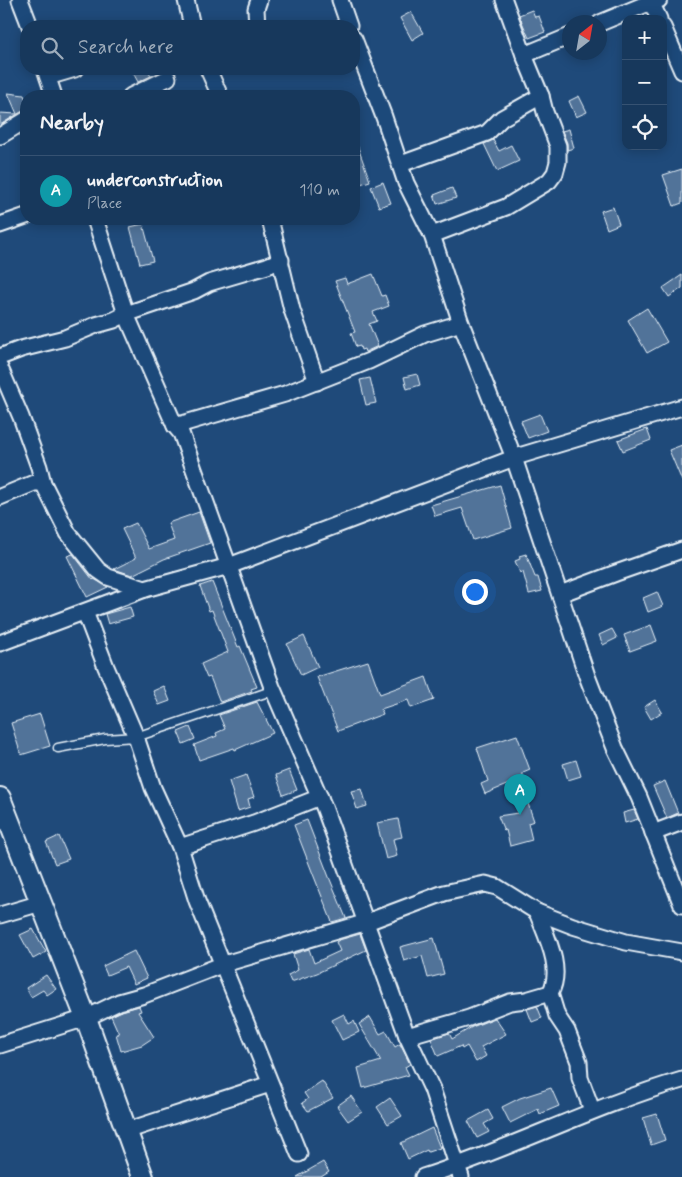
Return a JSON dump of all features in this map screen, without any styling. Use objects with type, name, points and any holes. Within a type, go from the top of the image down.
[{"type":"street","points":[[20,0],[28,20]]},
{"type":"street","points":[[186,0],[190,20]]},
{"type":"street","points":[[257,20],[256,9],[259,0]]},
{"type":"street","points":[[340,0],[347,20]]},
{"type":"street","points":[[432,235],[506,207],[550,181],[555,173],[558,162],[558,146],[545,112],[542,96],[524,55],[504,0]]},
{"type":"street","points":[[607,20],[654,1],[658,15]]},
{"type":"street","points":[[667,36],[682,72]]},
{"type":"street","points":[[524,55],[562,39]]},
{"type":"street","points":[[360,55],[401,164],[406,183],[432,235],[461,323],[514,458],[587,676],[616,748],[639,797],[682,905]]},
{"type":"street","points":[[47,75],[52,90]]},
{"type":"street","points":[[211,75],[217,90]]},
{"type":"street","points":[[143,90],[168,78]]},
{"type":"street","points":[[401,164],[487,133],[502,118],[542,96]]},
{"type":"street","points":[[0,136],[20,124]]},
{"type":"street","points":[[0,225],[20,218]]},
{"type":"street","points":[[97,225],[126,314],[175,426],[181,433],[274,690],[320,797],[407,1036],[432,1089],[459,1172]]},
{"type":"street","points":[[272,225],[292,310],[317,382]]},
{"type":"street","points":[[0,357],[21,349],[65,338],[126,314],[194,291],[209,283],[281,260]]},
{"type":"street","points":[[175,426],[285,394],[369,361],[425,334],[461,323]]},
{"type":"street","points":[[0,368],[21,418],[43,483],[68,533],[98,570],[108,577],[145,589]]},
{"type":"street","points":[[0,643],[145,589],[229,566],[514,458],[682,406]]},
{"type":"street","points":[[0,497],[34,483],[43,483]]},
{"type":"street","points":[[560,594],[682,550]]},
{"type":"street","points":[[85,612],[136,737],[153,788],[180,848],[197,901],[299,1154]]},
{"type":"street","points":[[180,848],[254,823],[320,797]]},
{"type":"street","points":[[0,798],[86,1018],[143,1177]]},
{"type":"street","points":[[653,833],[682,822]]},
{"type":"street","points":[[0,1045],[86,1018],[119,1002],[144,995],[224,964],[367,922],[444,893],[485,884],[497,887],[537,912],[573,926],[626,942],[682,952]]},
{"type":"street","points":[[0,915],[41,902]]},
{"type":"street","points":[[407,1036],[469,1018],[510,1002],[526,1000],[550,993],[555,984],[556,971],[537,912]]},
{"type":"street","points":[[550,993],[557,1016],[567,1031],[579,1062],[580,1078],[592,1110]]},
{"type":"street","points":[[423,1177],[459,1172],[592,1110],[682,1080]]},
{"type":"street","points":[[126,1132],[270,1084]]},
{"type":"lane","points":[[58,748],[105,739],[136,737],[274,690]]},
{"type":"building","points":[[532,10],[535,17],[539,16],[545,32],[529,38],[519,15]]},
{"type":"building","points":[[411,12],[423,33],[412,40],[400,18]]},
{"type":"building","points":[[134,75],[151,75],[151,76],[138,82]]},
{"type":"building","points":[[8,93],[20,94],[20,113],[0,125],[0,113],[17,114]]},
{"type":"building","points":[[579,96],[587,112],[576,117],[569,101]]},
{"type":"building","points":[[569,129],[574,148],[567,150],[567,143],[562,131]]},
{"type":"building","points":[[493,140],[499,151],[511,145],[519,161],[497,171],[484,144]]},
{"type":"building","points":[[360,153],[370,181],[360,184]]},
{"type":"building","points":[[682,169],[682,203],[674,206],[663,175]]},
{"type":"building","points":[[383,182],[391,203],[379,207],[371,187]]},
{"type":"building","points":[[452,188],[456,198],[437,204],[434,195]]},
{"type":"building","points":[[613,207],[619,224],[607,229],[601,211]]},
{"type":"building","points":[[143,225],[153,261],[140,264],[130,227]]},
{"type":"building","points":[[373,274],[382,296],[385,295],[389,306],[373,312],[377,321],[369,324],[378,346],[365,352],[364,349],[361,350],[360,346],[356,347],[351,333],[355,332],[335,281],[345,278],[347,284]]},
{"type":"building","points":[[682,275],[682,288],[669,297],[663,288]]},
{"type":"building","points":[[647,308],[667,342],[647,353],[628,320]]},
{"type":"building","points":[[417,374],[420,385],[407,389],[404,377]]},
{"type":"building","points":[[370,378],[376,403],[366,405],[360,380]]},
{"type":"building","points":[[540,414],[547,431],[528,438],[521,421]]},
{"type":"building","points":[[647,429],[651,440],[623,451],[618,440]]},
{"type":"building","points":[[682,445],[682,481],[669,450]]},
{"type":"building","points":[[500,485],[512,528],[473,540],[462,508],[435,516],[431,505]]},
{"type":"building","points":[[199,512],[210,543],[164,559],[132,575],[114,569],[136,558],[122,529],[136,523],[149,549],[174,540],[168,523]]},
{"type":"building","points":[[73,554],[93,580],[108,587],[87,597],[67,556]]},
{"type":"building","points":[[526,554],[535,577],[538,577],[542,591],[529,594],[523,572],[520,573],[515,561],[520,559],[519,556]]},
{"type":"building","points":[[212,582],[238,647],[240,646],[257,687],[251,689],[252,691],[220,702],[210,677],[207,678],[201,664],[228,652],[212,610],[209,611],[200,586]]},
{"type":"building","points":[[657,592],[663,606],[648,612],[643,598]]},
{"type":"building","points":[[130,607],[133,617],[108,624],[105,614]]},
{"type":"building","points":[[651,625],[657,641],[630,651],[624,635]]},
{"type":"building","points":[[612,629],[617,638],[603,645],[599,635]]},
{"type":"building","points":[[304,636],[318,667],[301,675],[287,644]]},
{"type":"building","points":[[368,661],[380,694],[426,677],[434,700],[411,708],[408,700],[381,709],[383,714],[338,731],[317,677]]},
{"type":"building","points":[[164,686],[170,701],[159,705],[153,691]]},
{"type":"building","points":[[655,700],[662,712],[651,719],[644,707]]},
{"type":"building","points":[[257,702],[273,733],[235,750],[234,748],[199,760],[194,745],[217,736],[216,733],[225,729],[219,715]]},
{"type":"building","points":[[40,714],[50,746],[21,755],[11,723]]},
{"type":"building","points":[[190,727],[195,739],[183,744],[178,732]]},
{"type":"building","points":[[517,735],[530,770],[523,773],[522,799],[526,798],[534,821],[528,823],[532,840],[510,846],[506,830],[504,831],[498,816],[518,813],[509,784],[485,794],[481,784],[488,781],[477,748]]},
{"type":"building","points":[[576,760],[581,776],[568,780],[563,764]]},
{"type":"building","points":[[289,770],[297,790],[283,795],[276,775]]},
{"type":"building","points":[[246,775],[254,797],[248,799],[250,807],[238,811],[229,781]]},
{"type":"building","points":[[665,781],[678,813],[667,818],[653,786]]},
{"type":"building","points":[[362,789],[367,806],[357,809],[351,791]]},
{"type":"building","points":[[634,810],[638,819],[625,823],[623,813]]},
{"type":"building","points":[[398,819],[402,837],[393,839],[397,856],[386,859],[377,823]]},
{"type":"building","points":[[307,820],[346,918],[332,922],[294,825]]},
{"type":"building","points":[[59,836],[69,859],[55,864],[46,842]]},
{"type":"building","points":[[33,929],[46,952],[33,959],[20,935]]},
{"type":"building","points":[[360,934],[366,950],[317,973],[291,982],[288,975],[298,970],[293,954],[309,949],[314,963],[340,951],[336,942],[339,940]]},
{"type":"building","points":[[434,938],[444,974],[428,978],[422,956],[404,961],[400,947]]},
{"type":"building","points":[[134,951],[147,978],[134,984],[126,967],[107,975],[103,966]]},
{"type":"building","points":[[46,975],[56,989],[47,995],[43,990],[31,997],[26,988]]},
{"type":"building","points":[[139,1006],[141,1011],[138,1012],[154,1037],[142,1045],[121,1051],[116,1034],[119,1034],[111,1016]]},
{"type":"building","points":[[537,1006],[542,1018],[532,1022],[527,1009]]},
{"type":"building","points":[[344,1014],[349,1024],[354,1021],[359,1032],[342,1040],[332,1020]]},
{"type":"building","points":[[370,1017],[380,1034],[386,1031],[395,1047],[400,1044],[410,1064],[405,1067],[409,1075],[363,1088],[358,1068],[381,1061],[359,1024]]},
{"type":"building","points":[[495,1018],[506,1034],[481,1047],[486,1056],[476,1062],[467,1046],[462,1049],[461,1046],[438,1056],[431,1039],[449,1033],[452,1039],[472,1027]]},
{"type":"building","points":[[322,1081],[333,1098],[308,1111],[302,1103],[308,1099],[304,1093]]},
{"type":"building","points":[[551,1088],[559,1106],[540,1114],[538,1109],[510,1123],[502,1107],[520,1098]]},
{"type":"building","points":[[351,1096],[362,1112],[348,1121],[337,1106]]},
{"type":"building","points":[[390,1098],[402,1116],[388,1124],[377,1107]]},
{"type":"building","points":[[488,1110],[493,1119],[484,1124],[489,1132],[477,1138],[468,1121]]},
{"type":"building","points":[[657,1114],[665,1140],[651,1145],[643,1118]]},
{"type":"building","points":[[432,1128],[440,1148],[428,1152],[427,1150],[408,1159],[401,1143]]},
{"type":"building","points":[[323,1162],[329,1172],[321,1177],[297,1177]]},
{"type":"place","name":"underconstruction","points":[[520,815]]}]
